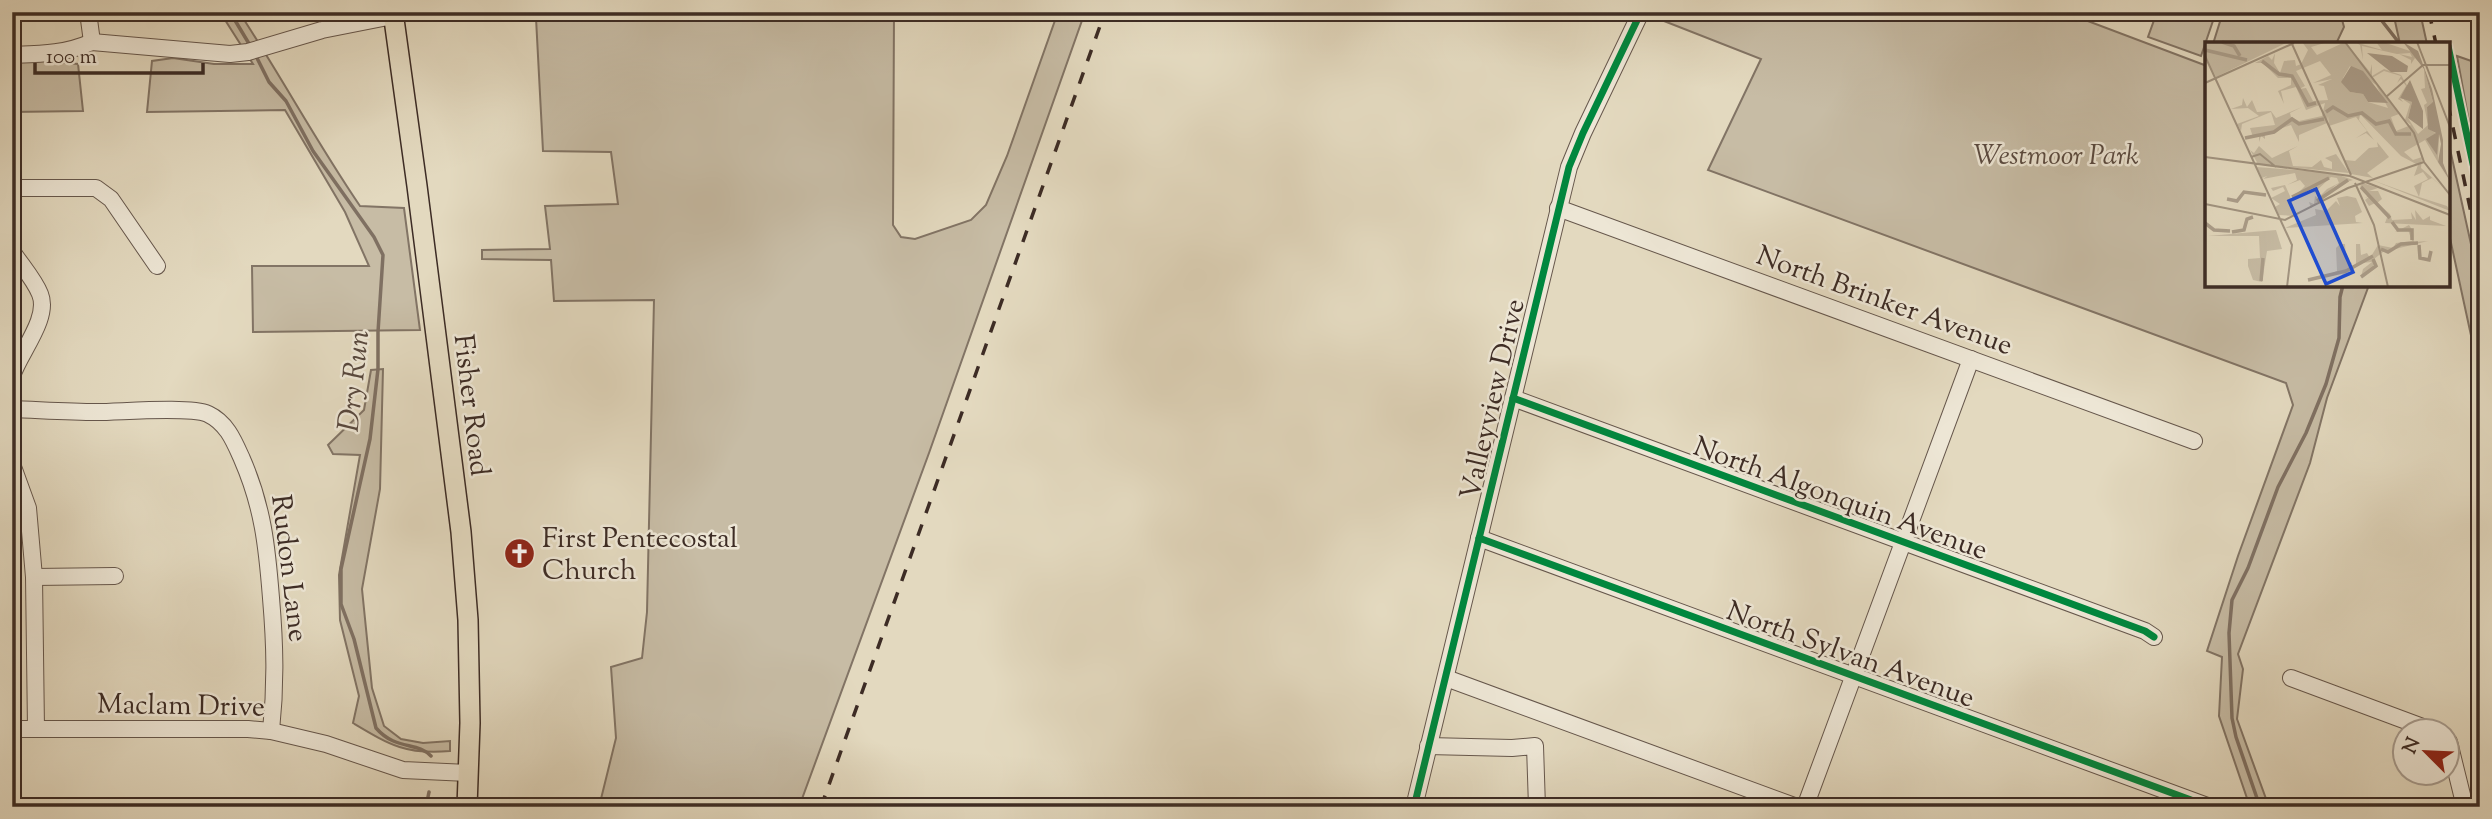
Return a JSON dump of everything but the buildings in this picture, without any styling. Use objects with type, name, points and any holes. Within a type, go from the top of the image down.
[{"type":"main road","name":"Fisher Road","points":[[393,14],[461,532],[468,620],[467,807]]},
{"type":"street","points":[[88,12],[92,42]]},
{"type":"street","name":"Valleyview Drive","points":[[1414,807],[1569,167],[1641,12]]},
{"type":"street","points":[[12,55],[57,54],[92,42],[216,55],[253,50],[322,30],[393,14]]},
{"type":"street","points":[[12,188],[96,188],[111,199],[157,266]]},
{"type":"street","name":"North Brinker Avenue","points":[[1558,208],[2194,441]]},
{"type":"street","points":[[12,251],[41,295],[43,310],[12,376]]},
{"type":"street","points":[[1805,807],[1971,359]]},
{"type":"street","name":"North Algonquin Avenue","points":[[1513,398],[2145,631],[2154,637]]},
{"type":"street","name":"Rudon Lane","points":[[12,409],[188,411],[205,413],[221,421],[232,436],[254,486],[262,515],[276,665],[271,731]]},
{"type":"street","points":[[12,464],[28,508],[34,577],[36,729]]},
{"type":"street","name":"North Sylvan Avenue","points":[[1479,538],[2210,807]]},
{"type":"street","points":[[34,577],[115,576]]},
{"type":"street","points":[[1446,678],[1797,807]]},
{"type":"street","points":[[2291,678],[2393,718]]},
{"type":"street","name":"Maclam Drive","points":[[12,729],[184,728],[271,731],[326,744],[403,770],[468,774]]},
{"type":"street","points":[[1429,746],[1535,746],[1537,807]]},
{"type":"street","points":[[2459,788],[2465,807]]},
{"type":"green space","points":[[220,12],[239,12],[360,206],[404,208],[420,330],[253,332],[252,266],[369,266],[345,212],[285,110],[147,112],[152,61],[173,58],[214,64],[253,64]]},
{"type":"green space","points":[[660,12],[894,12],[893,225],[901,237],[915,239],[971,220],[986,205],[1007,156],[1058,12],[1085,12],[929,453],[799,807],[599,807],[616,738],[611,667],[642,658],[647,612],[654,300],[554,301],[551,260],[482,259],[482,250],[550,249],[545,206],[618,204],[611,152],[543,151],[536,18]]},
{"type":"green space","name":"Westmoor Park","points":[[1641,12],[2064,12],[2205,65],[2205,287],[2368,287],[2327,398],[2310,463],[2238,654],[2243,669],[2237,719],[2269,807],[2250,807],[2219,716],[2222,657],[2207,651],[2293,405],[2286,383],[1708,170],[1761,59]]},
{"type":"green space","points":[[2157,12],[2216,12],[2201,56],[2148,37]]},
{"type":"green space","points":[[2223,12],[2340,12],[2344,27],[2337,42],[2214,42]]},
{"type":"green space","points":[[2393,12],[2420,12],[2427,42],[2400,42]]},
{"type":"green space","points":[[2457,56],[2480,64],[2480,158],[2476,160]]},
{"type":"green space","points":[[12,58],[78,64],[83,111],[12,112]]},
{"type":"green space","points":[[2450,149],[2480,285],[2480,377],[2450,238]]},
{"type":"green space","points":[[383,369],[380,489],[362,589],[372,688],[384,726],[401,739],[423,743],[450,741],[450,751],[421,751],[399,747],[353,723],[359,696],[340,620],[339,575],[360,455],[333,454],[328,445],[364,410],[371,370]]},
{"type":"green space","points":[[12,801],[439,807],[12,807]]},
{"type":"waterway","name":"Dry Run","points":[[230,12],[251,47]]},
{"type":"waterway","points":[[2375,12],[2398,42]]},
{"type":"waterway","name":"Dry Run","points":[[255,54],[269,82],[286,101],[313,151],[374,237],[383,255],[378,369],[370,439],[341,569],[341,604],[354,639],[376,728],[391,740],[425,751],[431,756]]},
{"type":"waterway","points":[[2260,807],[2232,718],[2229,633],[2232,600],[2248,568],[2278,487],[2306,433],[2326,384],[2339,338],[2342,287]]},
{"type":"waterway","name":"Dry Run","points":[[426,807],[429,792]]},
{"type":"railway","points":[[821,807],[1105,12]]},
{"type":"railway","points":[[2429,12],[2436,42]]},
{"type":"railway","points":[[2450,113],[2480,255]]},
{"type":"cycle path","points":[[1414,807],[1569,167],[1641,12]]},
{"type":"cycle path","points":[[2450,55],[2480,197]]},
{"type":"cycle path","points":[[1513,398],[2145,631],[2154,637]]},
{"type":"cycle path","points":[[1479,538],[2210,807]]},
{"type":"place","name":"First Pentecostal Church","points":[[519,553]]}]
